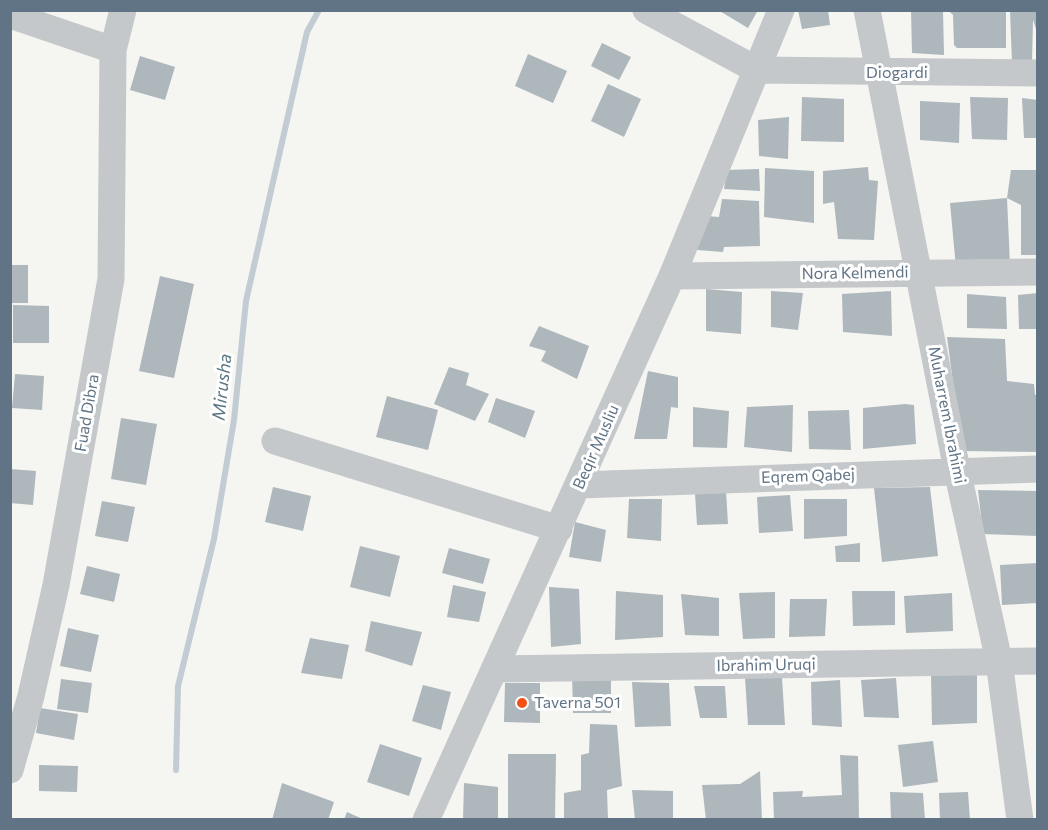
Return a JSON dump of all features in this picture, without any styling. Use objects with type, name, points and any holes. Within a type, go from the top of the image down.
[{"type":"street","name":"Fuad Dibra","points":[[10,770],[32,696],[56,585],[111,279],[113,50],[123,10]]},
{"type":"street","points":[[646,10],[757,70]]},
{"type":"street","name":"Beqir Musliu","points":[[426,819],[672,276],[696,211],[781,10]]},
{"type":"street","name":"Muharrem Ibrahimi","points":[[867,10],[957,470],[999,661],[1020,819]]},
{"type":"street","points":[[10,15],[113,50]]},
{"type":"street","name":"Diogardi","points":[[757,70],[880,74],[1038,74]]},
{"type":"street","name":"Nora Kelmendi","points":[[672,276],[919,271],[1038,272]]},
{"type":"street","points":[[275,441],[559,529]]},
{"type":"street","name":"Eqrem Qabej","points":[[579,485],[957,470],[1038,469]]},
{"type":"street","name":"Ibrahim Uruqi","points":[[495,669],[1038,661]]},
{"type":"building","points":[[718,10],[758,10],[748,28]]},
{"type":"building","points":[[798,10],[828,10],[830,25],[802,29]]},
{"type":"building","points":[[911,10],[943,10],[944,55],[912,53]]},
{"type":"building","points":[[948,10],[1006,10],[1006,48],[957,48],[954,45],[953,15]]},
{"type":"building","points":[[1010,10],[1038,10],[1038,35],[1033,20],[1032,63],[1012,63]]},
{"type":"building","points":[[602,43],[631,57],[619,80],[591,66]]},
{"type":"building","points":[[528,54],[567,71],[553,103],[515,86]]},
{"type":"building","points":[[140,56],[175,67],[165,100],[130,90]]},
{"type":"building","points":[[608,84],[641,99],[624,137],[591,121]]},
{"type":"building","points":[[802,97],[844,99],[844,142],[801,141]]},
{"type":"building","points":[[970,97],[1008,98],[1007,140],[972,139]]},
{"type":"building","points":[[1022,98],[1038,100],[1038,138],[1024,138]]},
{"type":"building","points":[[920,101],[960,103],[959,143],[920,140]]},
{"type":"building","points":[[789,117],[788,159],[759,156],[758,120]]},
{"type":"building","points":[[868,167],[869,180],[878,181],[874,240],[838,239],[834,202],[823,204],[823,171]]},
{"type":"building","points":[[765,168],[814,171],[814,223],[764,217]]},
{"type":"building","points":[[759,169],[760,191],[724,189],[727,170]]},
{"type":"building","points":[[1011,170],[1038,170],[1038,255],[1021,255],[1021,205],[1007,198]]},
{"type":"building","points":[[1007,198],[1010,265],[956,268],[950,203]]},
{"type":"building","points":[[722,199],[759,201],[760,246],[724,247],[723,252],[697,250],[707,216],[719,217]]},
{"type":"building","points":[[10,265],[28,265],[28,303],[10,303]]},
{"type":"building","points":[[160,276],[194,284],[174,378],[139,371]]},
{"type":"building","points":[[706,289],[742,292],[741,334],[706,331]]},
{"type":"building","points":[[771,291],[803,293],[798,330],[771,327]]},
{"type":"building","points":[[891,291],[892,336],[843,332],[842,294]]},
{"type":"building","points":[[1038,293],[1038,329],[1019,329],[1018,295]]},
{"type":"building","points":[[967,294],[1006,297],[1007,329],[967,328]]},
{"type":"building","points":[[13,305],[49,306],[49,343],[13,343]]},
{"type":"building","points":[[539,326],[589,346],[577,379],[541,361],[546,351],[529,346]]},
{"type":"building","points":[[947,337],[1005,339],[1007,381],[1034,384],[1035,395],[1038,395],[1036,452],[962,451]]},
{"type":"building","points":[[449,367],[469,373],[466,385],[489,394],[475,421],[434,404]]},
{"type":"building","points":[[648,371],[678,377],[678,408],[671,407],[667,439],[634,439]]},
{"type":"building","points":[[15,374],[44,376],[42,410],[12,408]]},
{"type":"building","points":[[387,396],[438,410],[428,450],[376,437]]},
{"type":"building","points":[[496,398],[535,411],[525,438],[488,422]]},
{"type":"building","points":[[793,405],[792,452],[744,447],[747,407]]},
{"type":"building","points":[[914,405],[916,444],[863,449],[863,408]]},
{"type":"building","points":[[693,407],[729,411],[727,448],[693,447]]},
{"type":"building","points":[[849,410],[851,450],[809,449],[808,411]]},
{"type":"building","points":[[121,418],[157,424],[146,485],[111,479]]},
{"type":"building","points":[[10,469],[36,471],[33,505],[10,503]]},
{"type":"building","points":[[273,487],[311,496],[303,531],[265,522]]},
{"type":"building","points":[[930,487],[938,556],[882,562],[874,488]]},
{"type":"building","points":[[978,490],[1038,491],[1038,536],[983,534]]},
{"type":"building","points":[[726,491],[728,524],[697,525],[695,493]]},
{"type":"building","points":[[790,495],[793,531],[759,533],[757,497]]},
{"type":"building","points":[[629,499],[662,499],[661,541],[627,538]]},
{"type":"building","points":[[804,499],[847,499],[847,536],[804,539]]},
{"type":"building","points":[[102,501],[135,507],[128,542],[95,536]]},
{"type":"building","points":[[575,522],[606,530],[601,562],[569,557]]},
{"type":"building","points":[[860,543],[860,562],[836,562],[835,546]]},
{"type":"building","points":[[360,546],[400,556],[390,597],[350,587]]},
{"type":"building","points":[[449,548],[490,559],[483,584],[442,573]]},
{"type":"building","points":[[1038,563],[1038,603],[1002,605],[1000,565]]},
{"type":"building","points":[[87,566],[120,574],[114,602],[80,594]]},
{"type":"building","points":[[453,585],[486,592],[479,622],[447,617]]},
{"type":"building","points":[[549,587],[579,589],[581,644],[551,647]]},
{"type":"building","points":[[616,591],[663,595],[663,637],[615,640]]},
{"type":"building","points":[[852,591],[895,591],[895,625],[853,626]]},
{"type":"building","points":[[775,592],[775,638],[743,639],[739,593]]},
{"type":"building","points":[[952,593],[953,631],[906,633],[904,596]]},
{"type":"building","points":[[681,594],[719,598],[719,636],[685,635]]},
{"type":"building","points":[[790,599],[827,599],[825,636],[789,637]]},
{"type":"building","points":[[371,621],[422,632],[412,666],[365,651]]},
{"type":"building","points":[[68,628],[99,635],[91,672],[60,666]]},
{"type":"building","points":[[310,638],[349,645],[342,679],[301,673]]},
{"type":"building","points":[[611,673],[611,713],[573,713],[572,674]]},
{"type":"building","points":[[931,675],[977,675],[977,723],[932,725]]},
{"type":"building","points":[[745,677],[782,678],[785,725],[748,725]]},
{"type":"building","points":[[896,678],[899,718],[864,717],[861,680]]},
{"type":"building","points":[[61,679],[92,683],[88,713],[57,709]]},
{"type":"building","points":[[840,680],[842,727],[812,725],[811,682]]},
{"type":"building","points":[[632,682],[669,683],[671,726],[635,727]]},
{"type":"building","name":"Taverna 501","points":[[505,683],[540,683],[540,723],[504,722]]},
{"type":"building","points":[[423,685],[451,692],[441,730],[412,721]]},
{"type":"building","points":[[694,686],[725,686],[727,718],[700,718]]},
{"type":"building","points":[[40,708],[78,714],[74,740],[36,733]]},
{"type":"building","points":[[590,724],[617,725],[622,786],[607,790],[608,820],[564,820],[564,793],[581,790],[581,755],[589,753]]},
{"type":"building","points":[[933,741],[938,782],[903,787],[898,745]]},
{"type":"building","points":[[380,744],[422,758],[409,796],[367,782]]},
{"type":"building","points":[[508,754],[556,754],[555,820],[508,820]]},
{"type":"building","points":[[840,755],[858,756],[859,820],[774,820],[773,792],[803,791],[802,797],[842,795]]},
{"type":"building","points":[[39,765],[78,766],[77,792],[39,791]]},
{"type":"building","points":[[760,771],[762,820],[706,820],[702,785],[740,784]]},
{"type":"building","points":[[282,783],[334,802],[328,820],[272,820]]},
{"type":"building","points":[[464,783],[498,787],[498,820],[463,820]]},
{"type":"building","points":[[632,790],[673,791],[673,820],[635,820]]},
{"type":"building","points":[[890,792],[923,793],[925,820],[891,820]]},
{"type":"building","points":[[968,792],[970,820],[940,820],[939,793]]},
{"type":"building","points":[[347,812],[365,820],[344,820]]},
{"type":"waterway","name":"Mirusha","points":[[176,770],[178,686],[214,539],[234,420],[246,301],[307,32],[319,10]]},
{"type":"place","name":"Taverna 501","points":[[522,703]]}]
